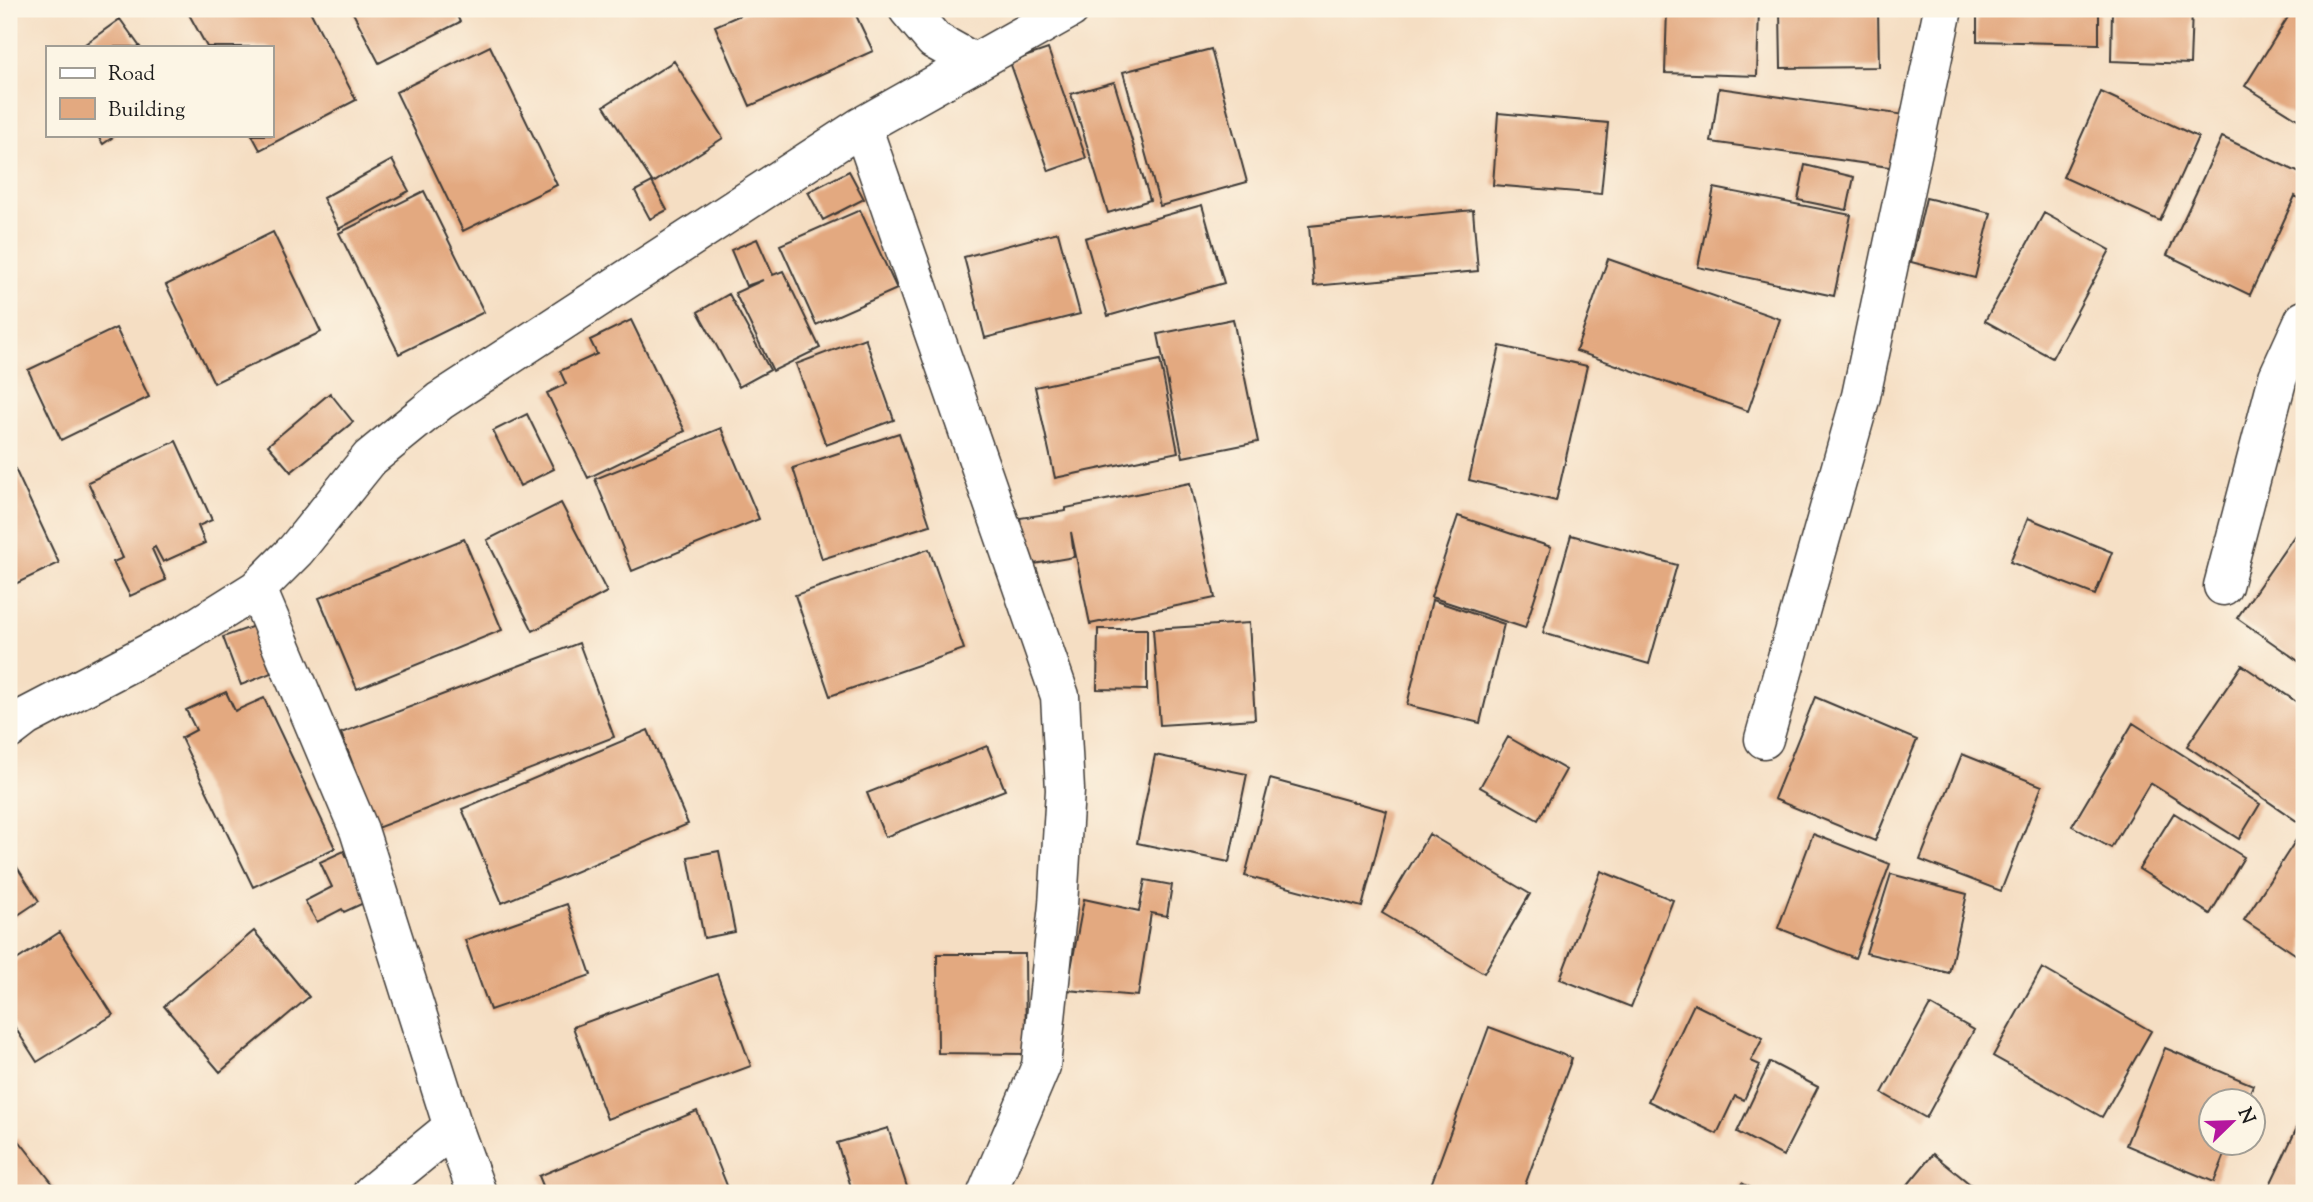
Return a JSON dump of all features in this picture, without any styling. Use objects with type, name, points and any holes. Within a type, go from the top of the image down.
[{"type":"street","points":[[908,9],[934,40],[975,63]]},
{"type":"street","points":[[9,730],[26,717],[187,633],[257,589],[296,550],[370,458],[440,401],[862,126],[1070,9]]},
{"type":"street","points":[[1764,739],[1861,396],[1943,9]]},
{"type":"street","points":[[862,126],[1060,696],[1065,790],[1058,905],[1041,1066],[987,1193]]},
{"type":"street","points":[[2223,586],[2278,377],[2304,320]]},
{"type":"street","points":[[257,589],[359,830],[453,1127],[477,1193]]},
{"type":"street","points":[[372,1193],[453,1127]]},
{"type":"building","points":[[186,9],[309,9],[356,100],[260,150],[253,136],[273,136],[273,46],[206,46]]},
{"type":"building","points":[[351,9],[454,9],[460,22],[379,63]]},
{"type":"building","points":[[754,9],[853,9],[873,51],[750,106],[715,26]]},
{"type":"building","points":[[1667,9],[1759,9],[1757,76],[1665,73]]},
{"type":"building","points":[[1780,9],[1878,9],[1879,67],[1781,68]]},
{"type":"building","points":[[1977,9],[2099,9],[2099,44],[1977,41]]},
{"type":"building","points":[[2112,9],[2192,9],[2190,64],[2111,61]]},
{"type":"building","points":[[2293,9],[2304,9],[2304,123],[2245,86]]},
{"type":"building","points":[[120,19],[139,46],[82,46]]},
{"type":"building","points":[[490,46],[557,185],[463,231],[396,92]]},
{"type":"building","points":[[1048,49],[1086,158],[1049,171],[1010,62]]},
{"type":"building","points":[[1211,49],[1247,182],[1160,206],[1123,72]]},
{"type":"building","points":[[674,61],[723,138],[653,183],[604,106]]},
{"type":"building","points":[[1114,82],[1150,200],[1108,213],[1071,94]]},
{"type":"building","points":[[1719,88],[1905,115],[1897,168],[1711,142]]},
{"type":"building","points":[[2101,92],[2198,137],[2160,221],[2063,177]]},
{"type":"building","points":[[1498,113],[1608,123],[1601,194],[1493,185]]},
{"type":"building","points":[[98,136],[115,136],[103,144]]},
{"type":"building","points":[[2222,137],[2304,175],[2304,201],[2295,196],[2250,295],[2167,255]]},
{"type":"building","points":[[392,160],[409,191],[339,229],[323,198]]},
{"type":"building","points":[[1805,165],[1854,177],[1847,210],[1798,200]]},
{"type":"building","points":[[849,171],[864,199],[823,220],[808,192]]},
{"type":"building","points":[[652,182],[667,210],[650,219],[635,191]]},
{"type":"building","points":[[1714,188],[1851,215],[1834,296],[1698,267]]},
{"type":"building","points":[[424,191],[484,312],[399,354],[339,233]]},
{"type":"building","points":[[1926,198],[1991,213],[1975,278],[1911,262]]},
{"type":"building","points":[[1202,205],[1224,283],[1108,316],[1085,238]]},
{"type":"building","points":[[860,210],[897,289],[816,325],[780,245]]},
{"type":"building","points":[[1473,210],[1478,271],[1314,286],[1309,226]]},
{"type":"building","points":[[2044,213],[2110,250],[2052,358],[1985,321]]},
{"type":"building","points":[[273,232],[321,332],[214,383],[166,285]]},
{"type":"building","points":[[1058,232],[1080,314],[985,338],[964,257]]},
{"type":"building","points":[[757,239],[773,275],[783,271],[820,348],[773,371],[735,293],[763,280],[746,286],[731,250]]},
{"type":"building","points":[[1608,259],[1780,319],[1748,411],[1576,351]]},
{"type":"building","points":[[729,294],[770,370],[739,387],[698,312]]},
{"type":"building","points":[[1233,319],[1258,442],[1183,457],[1158,334]]},
{"type":"building","points":[[631,320],[685,431],[588,478],[547,393],[566,384],[560,371],[597,354],[590,340]]},
{"type":"building","points":[[116,328],[149,397],[61,440],[28,370]]},
{"type":"building","points":[[865,338],[894,420],[826,445],[796,364]]},
{"type":"building","points":[[1500,346],[1587,366],[1556,501],[1469,480]]},
{"type":"building","points":[[1160,360],[1178,452],[1055,478],[1035,387]]},
{"type":"building","points":[[330,393],[353,422],[291,472],[268,445]]},
{"type":"building","points":[[527,414],[554,469],[520,486],[493,431]]},
{"type":"building","points":[[721,428],[759,519],[632,571],[595,479]]},
{"type":"building","points":[[899,433],[930,525],[822,559],[793,468]]},
{"type":"building","points":[[176,441],[212,520],[198,526],[205,543],[163,562],[155,547],[152,549],[166,580],[130,596],[113,562],[123,558],[88,482]]},
{"type":"building","points":[[9,456],[59,563],[9,587]]},
{"type":"building","points":[[1190,483],[1215,598],[1090,624],[1071,532],[1074,557],[1028,565],[1020,518],[1066,511],[1066,508]]},
{"type":"building","points":[[561,503],[607,592],[533,631],[487,540]]},
{"type":"building","points":[[1458,516],[1551,547],[1525,628],[1431,597]]},
{"type":"building","points":[[2028,518],[2112,552],[2095,595],[2010,562]]},
{"type":"building","points":[[1571,535],[1677,565],[1649,664],[1543,633]]},
{"type":"building","points":[[2295,535],[2304,542],[2304,665],[2237,618]]},
{"type":"building","points":[[464,539],[502,630],[357,689],[319,598]]},
{"type":"building","points":[[929,549],[964,649],[830,696],[795,595]]},
{"type":"building","points":[[1432,600],[1504,624],[1480,723],[1407,705]]},
{"type":"building","points":[[1249,623],[1255,719],[1160,725],[1153,629]]},
{"type":"building","points":[[254,626],[271,673],[241,685],[223,637]]},
{"type":"building","points":[[1098,629],[1147,629],[1147,690],[1097,689]]},
{"type":"building","points":[[579,643],[614,737],[377,828],[341,733]]},
{"type":"building","points":[[2242,665],[2304,707],[2304,826],[2187,746]]},
{"type":"building","points":[[226,692],[235,711],[264,698],[335,848],[253,887],[181,738],[196,730],[186,710]]},
{"type":"building","points":[[1815,697],[1917,740],[1875,841],[1774,799]]},
{"type":"building","points":[[2133,723],[2260,804],[2239,839],[2150,783],[2111,848],[2072,826]]},
{"type":"building","points":[[648,730],[688,824],[502,903],[462,809]]},
{"type":"building","points":[[1508,737],[1566,770],[1538,820],[1480,787]]},
{"type":"building","points":[[987,746],[1005,790],[885,837],[867,793]]},
{"type":"building","points":[[1962,754],[2042,786],[2001,891],[1920,860]]},
{"type":"building","points":[[1155,755],[1247,774],[1229,862],[1137,843]]},
{"type":"building","points":[[1270,779],[1387,811],[1362,907],[1245,876]]},
{"type":"building","points":[[2174,813],[2244,857],[2210,914],[2139,869]]},
{"type":"building","points":[[1429,834],[1530,894],[1484,973],[1382,913]]},
{"type":"building","points":[[1813,834],[1890,864],[1855,958],[1778,928]]},
{"type":"building","points":[[2298,837],[2304,841],[2304,960],[2244,920]]},
{"type":"building","points":[[344,851],[368,901],[344,912],[342,909],[317,922],[305,901],[332,887],[320,862]]},
{"type":"building","points":[[719,851],[735,932],[704,938],[688,857]]},
{"type":"building","points":[[9,855],[39,901],[9,921]]},
{"type":"building","points":[[1601,871],[1673,900],[1631,1007],[1560,979]]},
{"type":"building","points":[[1891,874],[1967,894],[1949,973],[1866,953]]},
{"type":"building","points":[[1145,880],[1172,885],[1167,916],[1151,913],[1138,996],[1067,990],[1084,899],[1139,911]]},
{"type":"building","points":[[567,904],[591,975],[490,1010],[465,940]]},
{"type":"building","points":[[254,931],[309,997],[220,1072],[164,1006]]},
{"type":"building","points":[[60,932],[113,1015],[37,1062],[9,1018],[9,965]]},
{"type":"building","points":[[937,954],[1025,954],[1026,1054],[938,1053]]},
{"type":"building","points":[[2042,968],[2151,1031],[2102,1117],[1993,1056]]},
{"type":"building","points":[[717,974],[751,1066],[607,1119],[573,1027]]},
{"type":"building","points":[[1694,1004],[1763,1038],[1751,1061],[1760,1065],[1744,1100],[1735,1096],[1717,1134],[1648,1101]]},
{"type":"building","points":[[1930,1005],[1974,1030],[1926,1118],[1882,1093]]},
{"type":"building","points":[[1489,1027],[1572,1058],[1522,1193],[1428,1193]]},
{"type":"building","points":[[2165,1048],[2253,1085],[2198,1086],[2198,1156],[2224,1156],[2214,1182],[2126,1145]]},
{"type":"building","points":[[1770,1062],[1818,1087],[1783,1156],[1737,1132]]},
{"type":"building","points":[[697,1111],[730,1193],[546,1193],[539,1176]]},
{"type":"building","points":[[2304,1113],[2304,1193],[2266,1193]]},
{"type":"building","points":[[888,1128],[909,1193],[853,1193],[837,1143]]},
{"type":"building","points":[[17,1138],[60,1193],[9,1193],[9,1144]]},
{"type":"building","points":[[1933,1154],[1981,1193],[1901,1193]]},
{"type":"building","points":[[1742,1183],[1760,1193],[1736,1193]]}]
